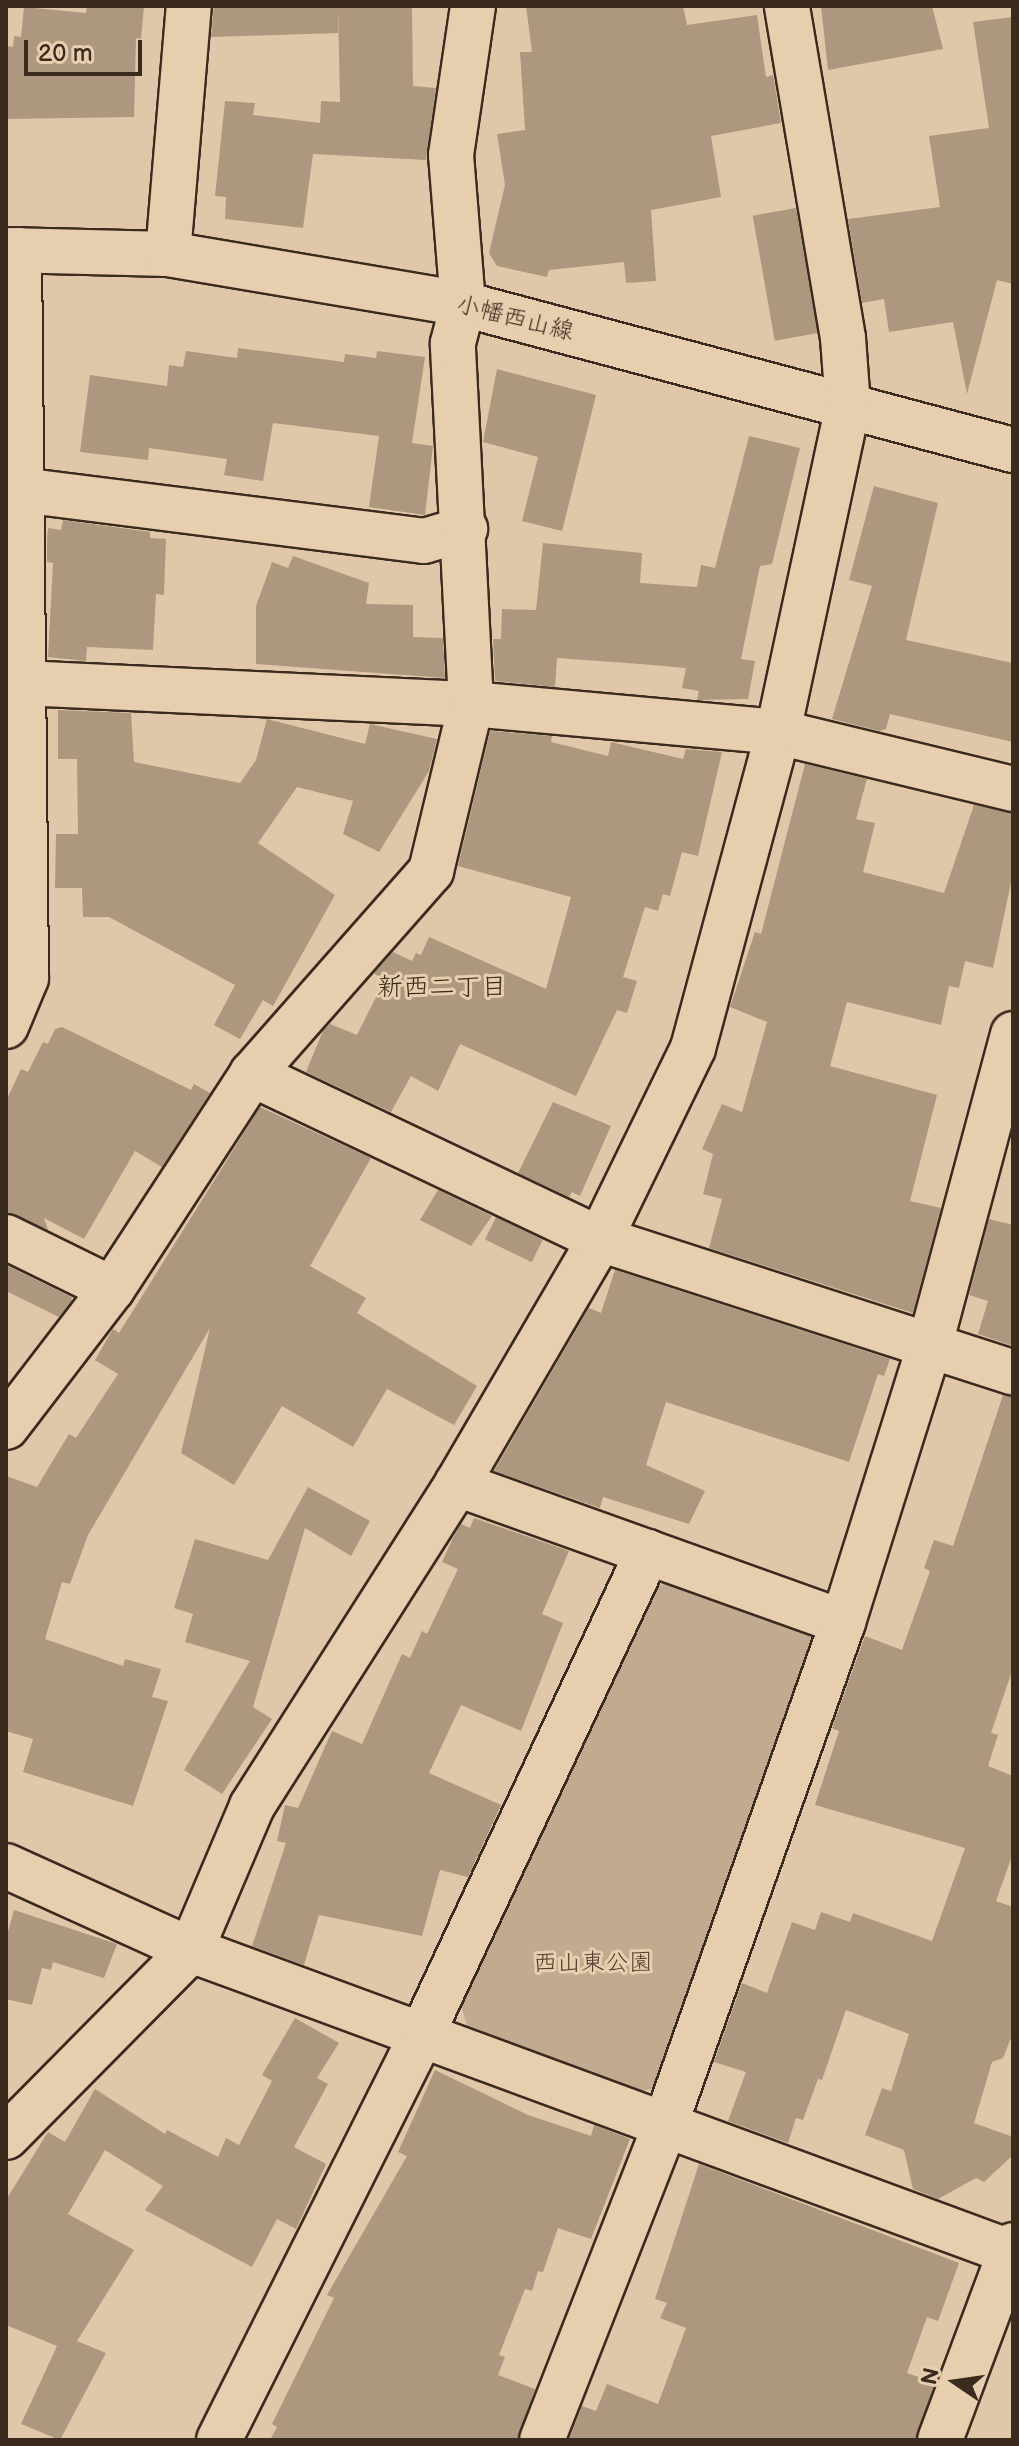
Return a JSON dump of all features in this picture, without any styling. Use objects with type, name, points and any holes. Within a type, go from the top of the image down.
[{"type":"street","points":[[168,254],[189,6]]},
{"type":"street","points":[[6,1427],[112,1289],[252,1074],[431,871],[471,704],[465,529],[453,343],[463,304],[451,155],[473,6]]},
{"type":"street","points":[[6,2137],[191,1950],[252,1806],[457,1484],[600,1239],[693,1048],[778,732],[848,406],[843,338],[787,6]]},
{"type":"street","points":[[6,1026],[26,978],[21,490],[12,250]]},
{"type":"street","name":"小幡西山線","points":[[12,250],[168,254],[463,304],[1013,450]]},
{"type":"street","points":[[21,490],[424,541],[465,529]]},
{"type":"street","points":[[23,683],[471,704],[778,732],[1013,789]]},
{"type":"street","points":[[542,2440],[664,2128],[843,1622],[929,1348],[1013,1034]]},
{"type":"street","points":[[252,1074],[600,1239],[929,1348],[1013,1372]]},
{"type":"street","points":[[6,1237],[112,1289]]},
{"type":"street","points":[[457,1484],[843,1622]]},
{"type":"street","points":[[219,2440],[423,2032],[648,1552]]},
{"type":"street","points":[[6,1866],[191,1950],[423,2032],[664,2128],[1012,2249],[940,2440]]},
{"type":"green space","name":"西山東公園","points":[[676,1582],[805,1628],[817,1649],[657,2088],[634,2092],[469,2033],[461,2005],[649,1587]]},
{"type":"building","points":[[87,6],[144,6],[141,39],[136,38],[134,117],[6,119],[6,46],[13,47],[14,36],[21,37],[24,7],[86,13]]},
{"type":"building","points":[[214,6],[338,6],[338,33],[211,37]]},
{"type":"building","points":[[338,6],[412,6],[413,86],[436,88],[426,160],[313,154],[303,228],[225,219],[226,197],[215,196],[225,101],[255,103],[253,115],[320,123],[321,101],[340,102]]},
{"type":"building","points":[[526,6],[683,6],[687,25],[757,15],[766,77],[773,75],[781,123],[711,136],[721,197],[651,210],[656,281],[626,283],[624,262],[549,270],[547,277],[497,266],[489,253],[505,185],[497,134],[525,130],[520,52],[532,52]]},
{"type":"building","points":[[821,6],[932,6],[943,49],[828,70]]},
{"type":"building","points":[[1013,17],[1013,284],[997,280],[967,394],[953,322],[889,332],[884,299],[862,303],[848,219],[940,207],[929,136],[989,128],[973,22]]},
{"type":"building","points":[[796,208],[818,333],[775,341],[753,216]]},
{"type":"building","points":[[238,348],[344,362],[345,354],[376,358],[377,351],[425,357],[412,443],[433,446],[425,515],[369,507],[379,436],[273,423],[263,481],[224,475],[227,459],[149,448],[148,460],[80,452],[90,375],[167,386],[169,365],[183,367],[186,351],[237,358]]},
{"type":"building","points":[[497,369],[596,395],[562,531],[522,521],[538,457],[483,442]]},
{"type":"building","points":[[749,436],[800,448],[772,564],[760,566],[741,659],[755,661],[748,699],[697,700],[699,691],[682,688],[686,668],[557,658],[555,687],[495,681],[493,639],[501,639],[502,609],[536,610],[543,543],[642,553],[640,583],[697,587],[701,565],[715,568]]},
{"type":"building","points":[[874,486],[938,503],[906,640],[1013,663],[1013,742],[890,714],[886,729],[880,731],[832,719],[872,586],[849,580]]},
{"type":"building","points":[[63,520],[150,532],[150,538],[166,539],[164,595],[156,594],[153,650],[87,647],[86,661],[48,657],[53,563],[47,562],[48,528],[61,530]]},
{"type":"building","points":[[293,556],[369,583],[366,604],[413,605],[413,637],[443,638],[445,678],[256,664],[256,606],[272,562],[288,568]]},
{"type":"building","points":[[58,710],[131,713],[134,762],[240,783],[256,760],[267,719],[365,744],[370,724],[437,739],[429,771],[379,852],[343,834],[353,801],[297,787],[258,843],[335,895],[273,1006],[263,1000],[240,1039],[214,1025],[235,985],[109,917],[83,917],[82,888],[55,888],[56,834],[78,834],[77,759],[58,759]]},
{"type":"building","points":[[490,731],[552,736],[551,742],[608,756],[611,742],[683,759],[686,749],[722,752],[698,856],[682,852],[670,896],[663,894],[658,911],[645,907],[623,977],[637,981],[627,1013],[617,1010],[576,1096],[460,1044],[438,1091],[411,1076],[391,1112],[306,1072],[323,1031],[330,1024],[357,1035],[384,981],[374,973],[393,952],[412,961],[416,953],[421,955],[429,937],[546,989],[571,897],[458,866]]},
{"type":"building","points":[[805,764],[867,779],[856,819],[875,823],[863,872],[944,893],[974,805],[1013,813],[1013,873],[993,968],[965,961],[959,988],[949,986],[941,1025],[847,1002],[830,1066],[937,1095],[910,1201],[941,1208],[913,1313],[709,1248],[722,1199],[703,1194],[713,1154],[702,1149],[722,1104],[742,1112],[767,1022],[730,1007],[755,932],[761,934]]},
{"type":"building","points":[[62,1027],[191,1090],[194,1084],[210,1093],[162,1167],[135,1151],[84,1239],[44,1218],[48,1230],[6,1212],[6,1101],[21,1069],[28,1072],[43,1042],[48,1044],[55,1029]]},
{"type":"building","points":[[553,1102],[611,1126],[580,1196],[572,1192],[569,1197],[518,1173]]},
{"type":"building","points":[[260,1107],[371,1158],[310,1266],[366,1298],[357,1313],[477,1386],[454,1425],[387,1389],[353,1447],[282,1406],[234,1485],[181,1453],[210,1328],[88,1535],[70,1584],[62,1582],[45,1639],[123,1666],[125,1659],[161,1669],[152,1697],[168,1701],[133,1806],[23,1772],[33,1739],[6,1731],[6,1476],[37,1487],[69,1434],[76,1438],[118,1374],[95,1360],[113,1329],[119,1333]]},
{"type":"building","points":[[438,1190],[492,1216],[471,1246],[420,1220]]},
{"type":"building","points":[[496,1217],[543,1240],[532,1262],[485,1239]]},
{"type":"building","points":[[989,1219],[1013,1225],[1013,1346],[978,1334],[988,1301],[969,1295]]},
{"type":"building","points":[[6,1265],[72,1300],[59,1317],[6,1291]]},
{"type":"building","points":[[615,1270],[890,1359],[884,1376],[878,1374],[849,1462],[666,1402],[646,1465],[705,1491],[689,1524],[603,1497],[600,1508],[494,1471],[589,1308],[601,1313]]},
{"type":"building","points":[[1003,1395],[1013,1396],[1013,1668],[991,1733],[998,1735],[988,1766],[1013,1776],[1013,1853],[996,1901],[1013,1907],[1013,2033],[1003,2058],[992,2062],[974,2123],[1013,2137],[1013,2155],[984,2182],[976,2178],[938,2199],[913,2189],[904,2150],[865,2135],[882,2088],[891,2091],[909,2034],[846,2010],[822,2080],[818,2079],[803,2120],[796,2118],[788,2143],[728,2121],[746,2072],[714,2062],[742,1983],[767,1993],[792,1922],[815,1930],[821,1912],[850,1922],[853,1913],[932,1941],[965,1848],[815,1805],[839,1731],[832,1728],[865,1636],[902,1650],[930,1571],[924,1568],[934,1540],[953,1546]]},
{"type":"building","points":[[308,1487],[370,1521],[351,1556],[305,1528],[253,1707],[272,1719],[222,1794],[184,1770],[250,1661],[185,1642],[193,1614],[174,1608],[195,1539],[268,1560]]},
{"type":"building","points":[[474,1518],[569,1551],[542,1614],[563,1623],[521,1731],[461,1705],[429,1773],[501,1805],[468,1877],[440,1870],[422,1936],[319,1915],[304,1965],[252,1946],[286,1843],[277,1841],[285,1805],[298,1808],[332,1731],[362,1744],[402,1654],[410,1658],[422,1631],[427,1634],[458,1569],[442,1562],[453,1538],[461,1524],[470,1528]]},
{"type":"building","points":[[14,1910],[117,1944],[104,1978],[53,1962],[51,1970],[42,1968],[32,2005],[6,1999],[6,1939]]},
{"type":"building","points":[[295,2018],[339,2043],[317,2078],[328,2084],[294,2147],[326,2164],[296,2229],[277,2219],[252,2267],[145,2210],[163,2186],[105,2150],[68,2214],[134,2250],[77,2341],[106,2353],[60,2440],[21,2424],[57,2346],[6,2325],[6,2200],[48,2132],[65,2142],[95,2089],[165,2134],[167,2130],[218,2157],[226,2138],[239,2145],[272,2081],[262,2075]]},
{"type":"building","points":[[435,2070],[528,2115],[591,2136],[594,2125],[630,2139],[591,2239],[558,2228],[543,2272],[538,2271],[532,2291],[525,2289],[499,2355],[505,2357],[498,2375],[535,2389],[518,2440],[270,2440],[277,2427],[272,2424],[334,2298],[327,2295],[407,2156],[398,2152]]},
{"type":"building","points":[[699,2164],[959,2263],[938,2321],[927,2317],[907,2373],[935,2383],[916,2440],[569,2440],[582,2406],[596,2411],[607,2384],[658,2404],[686,2328],[660,2318],[667,2303],[655,2299]]},
{"type":"district","name":"新西二丁目","points":[[442,988]]}]
